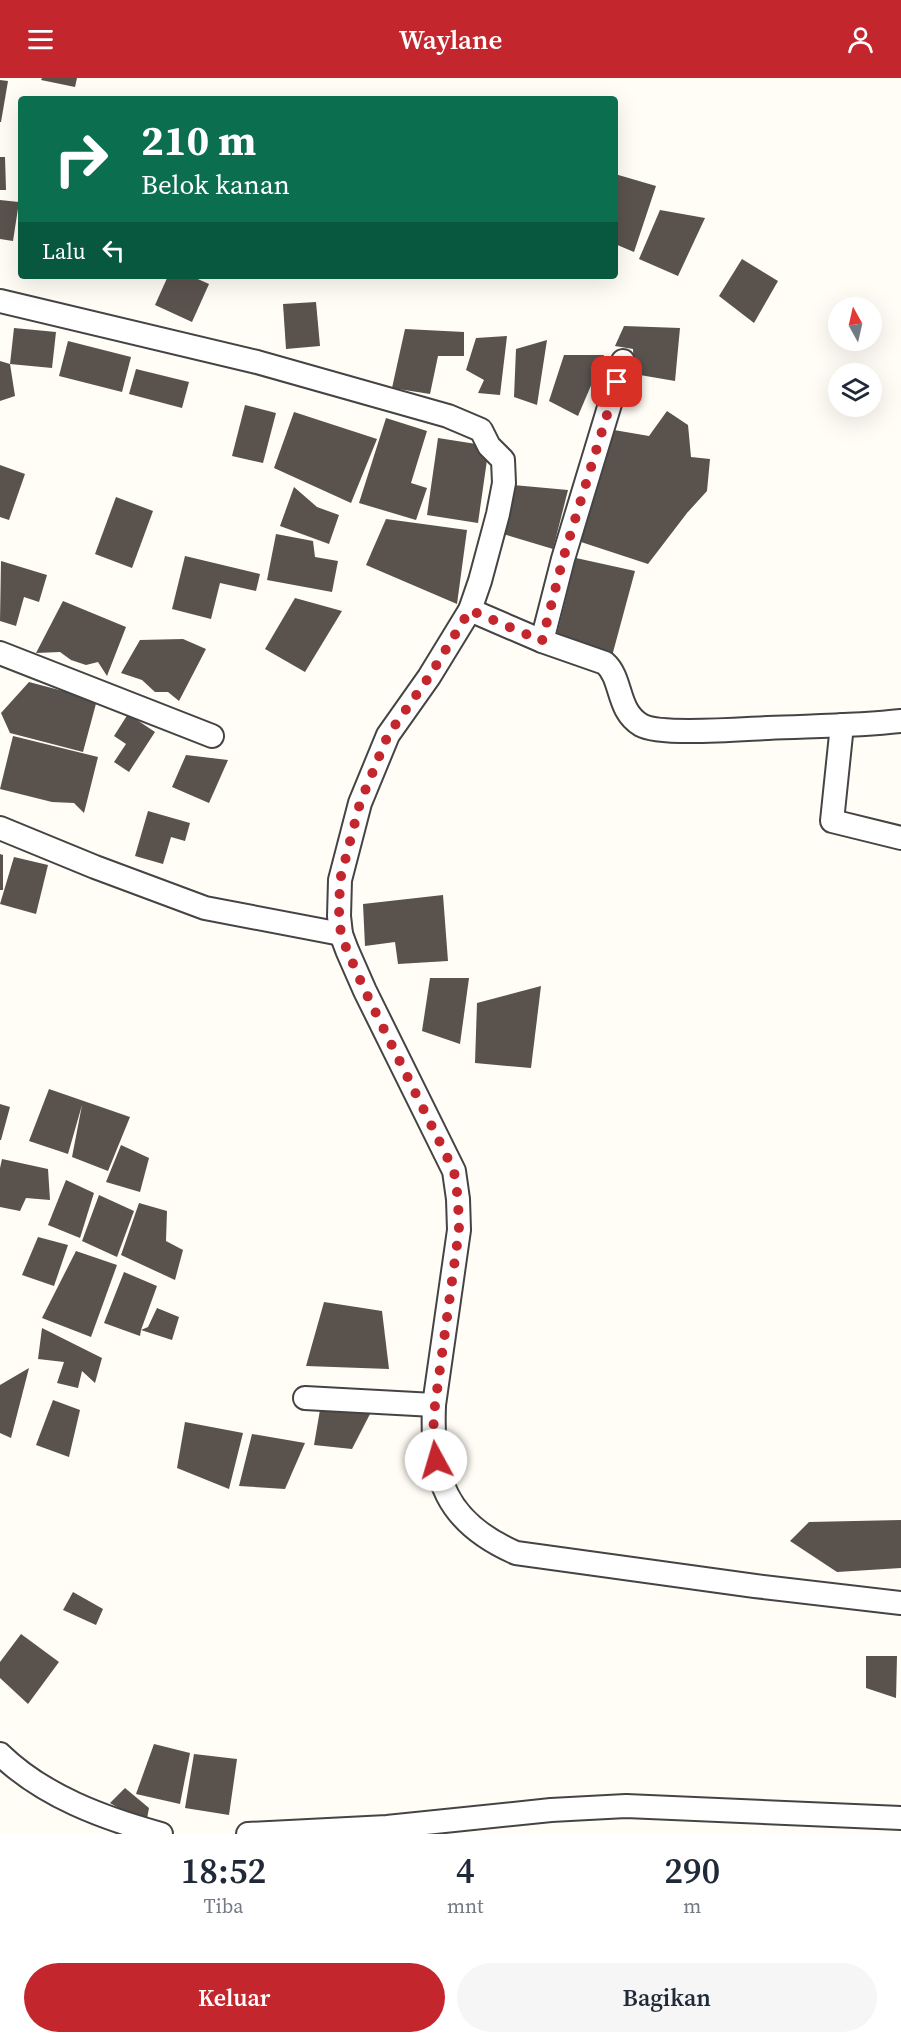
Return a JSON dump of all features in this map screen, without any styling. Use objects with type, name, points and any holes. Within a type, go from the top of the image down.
[{"type":"street","points":[[0,301],[257,362],[448,416],[481,430],[489,446],[503,460],[504,483],[495,525],[470,610],[429,677],[388,735],[360,803],[340,880],[341,934],[365,991],[454,1171],[459,1230],[433,1432],[436,1460],[443,1486],[455,1509],[477,1532],[516,1552],[709,1580],[901,1603]]},
{"type":"street","points":[[542,641],[563,559],[623,361]]},
{"type":"street","points":[[470,610],[542,641],[605,663],[611,668],[624,708],[640,724],[649,728],[664,731],[730,730],[869,725],[901,721]]},
{"type":"street","points":[[0,653],[212,736]]},
{"type":"street","points":[[842,725],[832,821],[901,838]]},
{"type":"street","points":[[0,828],[94,867],[205,908],[341,934]]},
{"type":"street","points":[[305,1398],[435,1405]]},
{"type":"street","points":[[0,1754],[34,1783],[75,1804],[161,1834]]},
{"type":"street","points":[[248,1834],[387,1827],[551,1810],[626,1806],[901,1818]]},
{"type":"building","points":[[42,78],[77,78],[75,87],[41,80]]},
{"type":"building","points":[[0,80],[8,81],[1,122],[0,122]]},
{"type":"building","points":[[0,157],[5,157],[6,190],[0,190]]},
{"type":"building","points":[[618,175],[656,186],[634,252],[618,245]]},
{"type":"building","points":[[0,200],[18,202],[13,241],[0,239]]},
{"type":"building","points":[[660,210],[705,218],[678,276],[639,259]]},
{"type":"building","points":[[742,259],[778,281],[754,323],[719,296]]},
{"type":"building","points":[[167,279],[198,279],[209,284],[192,322],[155,305]]},
{"type":"building","points":[[316,302],[320,346],[286,349],[283,304]]},
{"type":"building","points":[[624,326],[680,328],[675,381],[634,374],[633,349],[615,346]]},
{"type":"building","points":[[14,328],[56,332],[52,368],[10,364]]},
{"type":"building","points":[[405,329],[464,332],[464,356],[438,356],[430,394],[392,388]]},
{"type":"building","points":[[507,336],[500,395],[478,393],[484,380],[466,370],[476,338]]},
{"type":"building","points":[[547,340],[537,405],[514,397],[516,349]]},
{"type":"building","points":[[68,341],[131,357],[122,392],[59,376]]},
{"type":"building","points":[[564,355],[604,355],[578,416],[549,401]]},
{"type":"building","points":[[0,361],[10,364],[15,396],[0,401]]},
{"type":"building","points":[[136,369],[189,382],[182,408],[129,394]]},
{"type":"building","points":[[245,405],[276,413],[263,463],[232,456]]},
{"type":"building","points":[[667,411],[688,425],[691,457],[710,459],[707,491],[648,564],[581,542],[614,430],[649,436]]},
{"type":"building","points":[[294,412],[377,439],[351,503],[274,468]]},
{"type":"building","points":[[386,418],[427,431],[411,483],[427,488],[416,520],[359,503]]},
{"type":"building","points":[[438,438],[489,446],[478,523],[427,515]]},
{"type":"building","points":[[0,465],[25,474],[9,520],[0,517]]},
{"type":"building","points":[[513,485],[568,490],[553,549],[503,534]]},
{"type":"building","points":[[294,487],[317,507],[339,515],[329,544],[280,526]]},
{"type":"building","points":[[116,497],[153,511],[132,568],[95,554]]},
{"type":"building","points":[[386,519],[467,530],[457,604],[366,565]]},
{"type":"building","points":[[276,534],[313,541],[315,557],[338,561],[332,592],[267,580]]},
{"type":"building","points":[[185,556],[260,574],[256,591],[220,583],[211,619],[172,609]]},
{"type":"building","points":[[576,558],[635,571],[612,656],[557,634]]},
{"type":"building","points":[[1,561],[47,575],[39,602],[24,597],[16,626],[0,621]]},
{"type":"building","points":[[295,598],[342,611],[305,672],[265,649]]},
{"type":"building","points":[[63,601],[126,627],[107,676],[98,662],[86,665],[71,660],[60,652],[36,653]]},
{"type":"building","points":[[183,639],[206,649],[179,701],[168,692],[155,692],[142,680],[121,673],[140,640]]},
{"type":"building","points":[[29,682],[97,700],[83,752],[10,733],[1,713]]},
{"type":"building","points":[[128,714],[155,732],[129,772],[114,762],[126,744],[114,736]]},
{"type":"building","points":[[13,736],[98,757],[84,813],[74,803],[52,802],[0,789]]},
{"type":"building","points":[[186,755],[228,760],[209,803],[172,787]]},
{"type":"building","points":[[148,811],[190,823],[185,841],[171,837],[163,864],[135,856]]},
{"type":"building","points":[[0,854],[3,855],[3,890],[0,890]]},
{"type":"building","points":[[14,857],[48,865],[36,914],[0,904]]},
{"type":"building","points":[[443,895],[448,961],[398,964],[395,942],[365,946],[363,904]]},
{"type":"building","points":[[430,978],[469,978],[460,1044],[422,1031]]},
{"type":"building","points":[[541,986],[531,1068],[475,1063],[477,1003]]},
{"type":"building","points":[[49,1089],[130,1117],[108,1171],[72,1157],[82,1105],[68,1154],[29,1141]]},
{"type":"building","points":[[0,1104],[10,1107],[1,1140],[0,1140]]},
{"type":"building","points":[[121,1145],[149,1158],[140,1192],[106,1182]]},
{"type":"building","points":[[2,1159],[48,1169],[50,1200],[26,1198],[20,1211],[0,1207]]},
{"type":"building","points":[[66,1180],[94,1193],[80,1238],[48,1225]]},
{"type":"building","points":[[99,1195],[134,1211],[117,1257],[82,1241]]},
{"type":"building","points":[[139,1203],[167,1211],[166,1241],[183,1250],[175,1280],[121,1255]]},
{"type":"building","points":[[38,1237],[68,1245],[54,1286],[22,1275]]},
{"type":"building","points":[[76,1251],[117,1265],[91,1337],[42,1318]]},
{"type":"building","points":[[124,1272],[157,1286],[140,1336],[104,1323]]},
{"type":"building","points":[[324,1302],[382,1311],[389,1369],[306,1366]]},
{"type":"building","points":[[157,1308],[179,1317],[172,1340],[141,1330],[148,1327]]},
{"type":"building","points":[[42,1328],[102,1358],[95,1383],[82,1371],[78,1388],[57,1383],[64,1362],[38,1359]]},
{"type":"building","points":[[29,1368],[11,1438],[0,1433],[0,1385]]},
{"type":"building","points":[[53,1400],[80,1410],[69,1457],[36,1445]]},
{"type":"building","points":[[321,1404],[370,1414],[352,1449],[314,1445]]},
{"type":"building","points":[[185,1422],[243,1433],[229,1489],[177,1468]]},
{"type":"building","points":[[252,1434],[305,1443],[285,1489],[239,1486]]},
{"type":"building","points":[[901,1520],[901,1568],[837,1572],[790,1541],[809,1522]]},
{"type":"building","points":[[73,1592],[103,1609],[96,1625],[63,1610]]},
{"type":"building","points":[[21,1634],[59,1662],[28,1704],[0,1678],[0,1662]]},
{"type":"building","points":[[866,1656],[897,1656],[896,1698],[866,1688]]},
{"type":"building","points":[[154,1744],[190,1753],[180,1804],[136,1794]]},
{"type":"building","points":[[194,1754],[237,1759],[229,1815],[185,1808]]},
{"type":"building","points":[[125,1788],[149,1808],[146,1824],[110,1803]]},
{"type":"route","points":[[436,1460],[433,1432],[435,1405],[459,1230],[454,1171],[347,950],[341,934],[339,916],[340,880],[360,803],[388,735],[429,677],[470,610],[542,641],[563,559],[617,382]]}]
